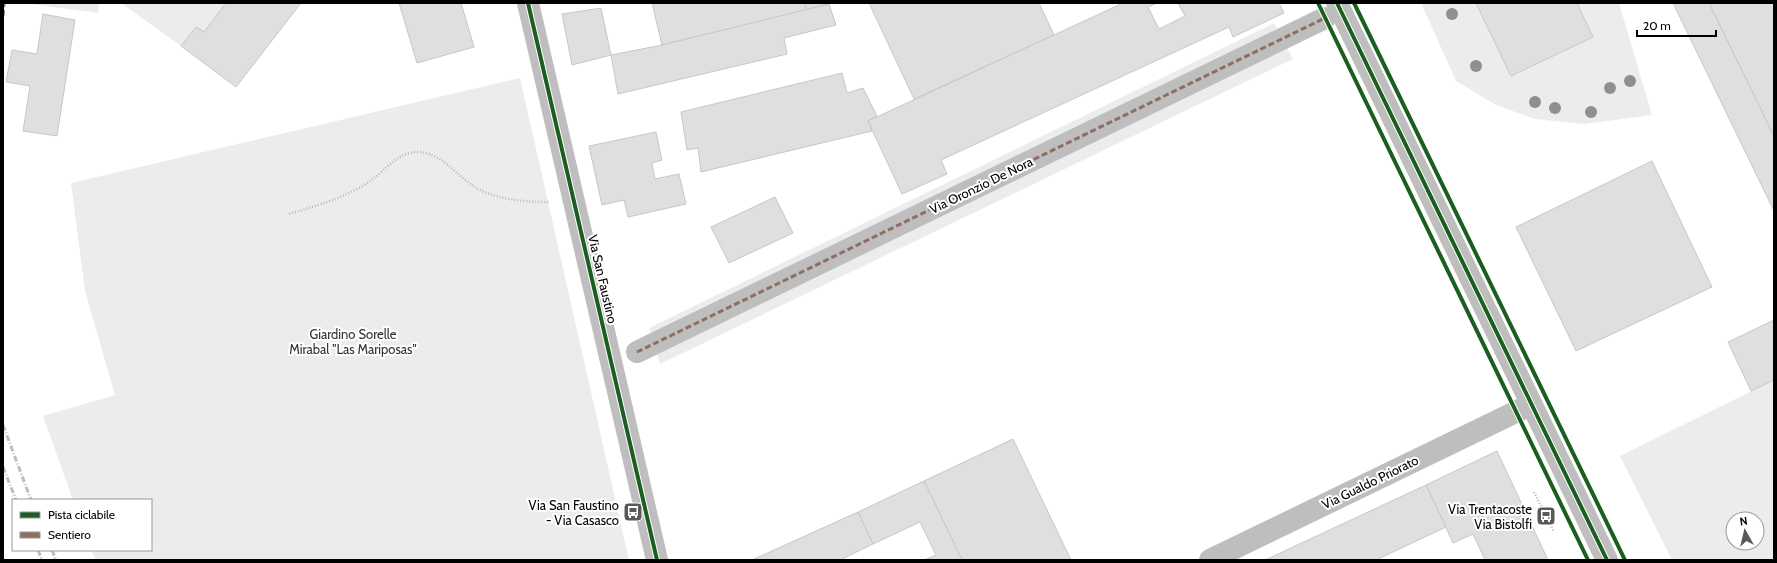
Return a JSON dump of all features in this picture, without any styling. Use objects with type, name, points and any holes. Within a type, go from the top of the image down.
[{"type":"street","name":"Via San Faustino","points":[[528,3],[658,560]]},
{"type":"street","name":"Via Oronzio De Nora","points":[[638,352],[1331,10]]},
{"type":"street","points":[[1331,10],[1607,560]]},
{"type":"street","name":"Via Gualdo Priorato","points":[[1210,560],[1530,405]]},
{"type":"path","points":[[289,214],[329,202],[353,191],[373,180],[396,160],[408,154],[417,152],[433,155],[447,164],[467,182],[480,190],[497,197],[522,201],[555,202]]},
{"type":"path","points":[[1534,492],[1554,532]]},
{"type":"green space","points":[[24,3],[99,3],[98,13]]},
{"type":"green space","points":[[121,3],[226,3],[204,32],[196,27],[181,46]]},
{"type":"green space","points":[[1421,3],[1619,3],[1652,115],[1584,124],[1535,119],[1496,105],[1456,81]]},
{"type":"green space","points":[[1274,23],[1293,59],[660,364],[649,328]]},
{"type":"green space","name":"Giardino Sorelle Mirabal \"Las Mariposas\"","points":[[520,78],[629,560],[96,560],[92,551],[152,551],[152,499],[73,499],[43,416],[115,395],[85,291],[71,183]]},
{"type":"green space","points":[[1774,380],[1774,560],[1672,560],[1620,456]]},
{"type":"building","points":[[226,3],[301,3],[236,87],[181,46],[196,27],[204,32]]},
{"type":"building","points":[[399,3],[461,3],[474,47],[417,63]]},
{"type":"building","points":[[652,3],[804,3],[807,10],[662,45]]},
{"type":"building","points":[[804,3],[828,3],[829,4],[807,10]]},
{"type":"building","points":[[869,3],[1039,3],[1054,35],[914,99]]},
{"type":"building","points":[[1123,3],[1157,3],[1148,7],[1159,29],[1185,16],[1178,3],[1279,3],[1284,13],[1233,37],[1229,27],[941,160],[947,174],[902,194],[868,121]]},
{"type":"building","points":[[1476,3],[1577,3],[1593,37],[1511,76]]},
{"type":"building","points":[[1673,3],[1709,3],[1774,136],[1774,211]]},
{"type":"building","points":[[1709,3],[1774,3],[1774,136]]},
{"type":"building","points":[[829,4],[836,25],[784,38],[787,54],[618,94],[611,55],[662,45]]},
{"type":"building","points":[[601,8],[611,55],[572,65],[562,14]]},
{"type":"building","points":[[43,14],[75,20],[57,136],[23,131],[30,86],[6,82],[12,50],[37,54]]},
{"type":"building","points":[[842,73],[847,93],[863,88],[877,116],[868,121],[872,131],[701,172],[698,148],[687,150],[681,112]]},
{"type":"building","points":[[656,132],[662,160],[652,163],[655,179],[679,174],[686,204],[628,217],[624,200],[602,205],[589,146]]},
{"type":"building","points":[[1652,161],[1712,287],[1576,351],[1516,227]]},
{"type":"building","points":[[775,197],[793,233],[729,263],[711,227]]},
{"type":"building","points":[[1774,320],[1774,380],[1751,391],[1728,342]]},
{"type":"building","points":[[1013,439],[1071,560],[962,560],[924,481]]},
{"type":"building","points":[[1497,451],[1548,560],[1485,560],[1473,534],[1453,543],[1426,485]]},
{"type":"building","points":[[924,481],[962,560],[924,560],[936,555],[920,522],[873,544],[858,512]]},
{"type":"building","points":[[1426,485],[1446,527],[1376,560],[1265,560]]},
{"type":"building","points":[[858,512],[873,544],[840,560],[752,560]]},
{"type":"railway","points":[[3,425],[31,499]]},
{"type":"railway","points":[[3,467],[16,499]]},
{"type":"railway","points":[[38,551],[42,560]]},
{"type":"railway","points":[[52,551],[56,560]]},
{"type":"marked path","points":[[3,16],[4,3]]},
{"type":"marked path","points":[[637,352],[1325,18]]},
{"type":"cycle path","points":[[528,3],[657,560]]},
{"type":"cycle path","points":[[1318,3],[1588,560]]},
{"type":"cycle path","points":[[1337,3],[1607,560]]},
{"type":"cycle path","points":[[1354,3],[1625,560]]},
{"type":"place","name":"Via San Faustino - Via Casasco","points":[[633,512]]},
{"type":"place","name":"Via Trentacoste Via Bistolfi","points":[[1546,516]]}]
